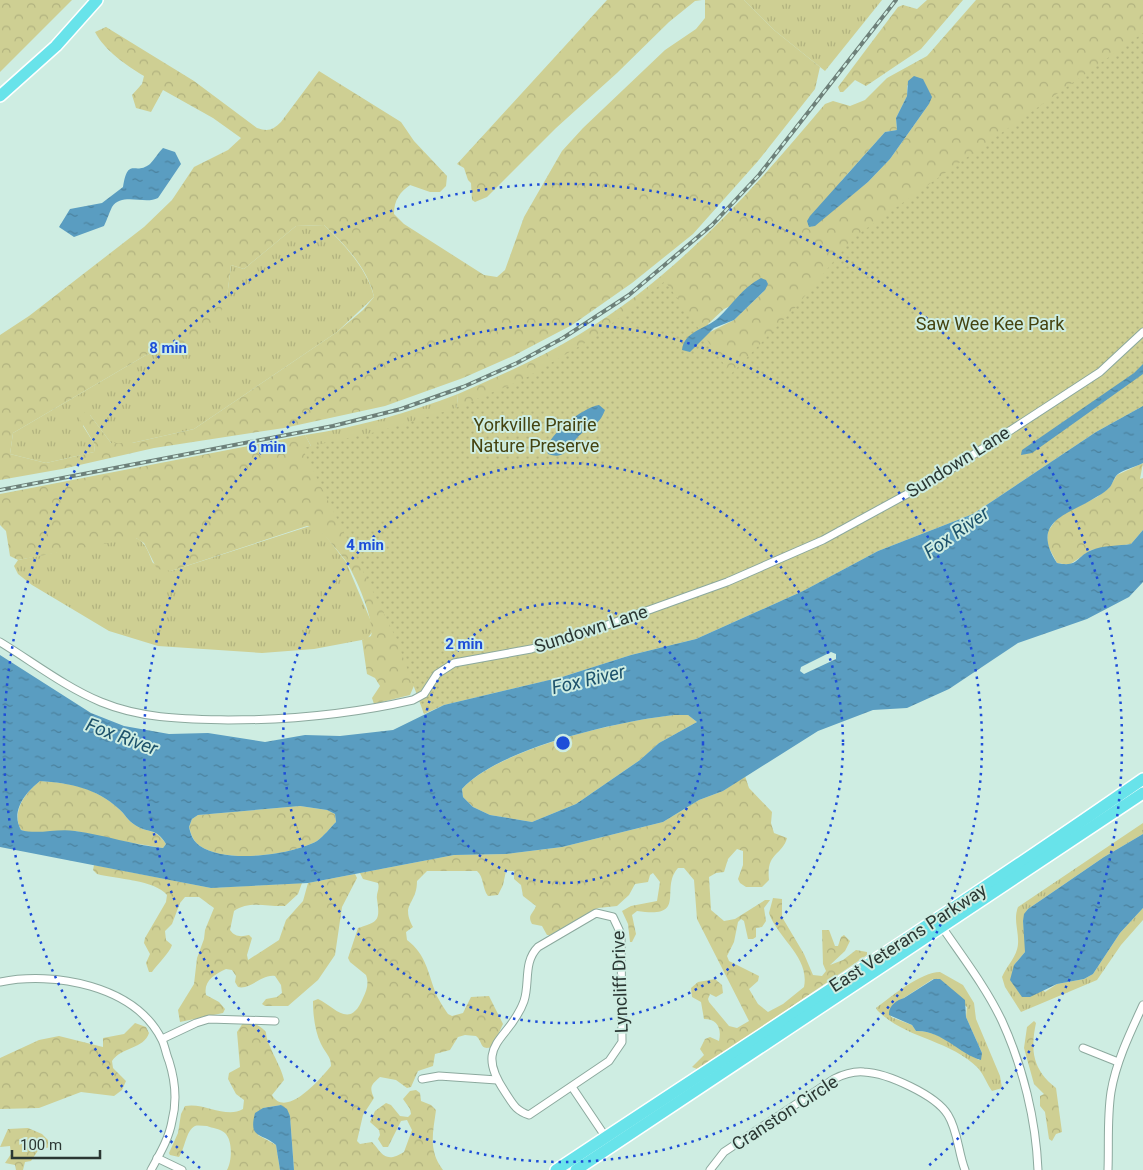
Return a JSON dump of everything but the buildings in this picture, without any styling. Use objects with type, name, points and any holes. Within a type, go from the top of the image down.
[{"type":"main road","points":[[0,96],[56,46],[97,0]]},
{"type":"main road","name":"East Veterans Parkway","points":[[609,1141],[671,1107],[939,924],[1143,779]]},
{"type":"main road","name":"East Veterans Parkway","points":[[609,1141],[671,1094],[1143,793]]},
{"type":"main road","points":[[556,1170],[609,1141]]},
{"type":"main road","points":[[576,1170],[609,1141]]},
{"type":"street","name":"Sundown Lane","points":[[0,642],[70,686],[101,702],[152,716],[191,720],[291,718],[367,709],[413,700],[424,694],[438,674],[454,664],[531,649],[596,629],[727,582],[823,540],[949,470],[1100,372],[1143,332]]},
{"type":"street","name":"Lyncliff Drive","points":[[596,913],[606,914],[614,917],[621,934],[622,1042],[609,1061],[572,1087],[529,1115],[518,1111],[497,1080],[491,1060],[494,1045],[522,1007],[527,993],[529,961],[532,953],[538,947],[586,917],[596,913]]},
{"type":"street","points":[[939,924],[982,987],[1005,1028],[1026,1093],[1034,1126],[1038,1170]]},
{"type":"street","points":[[0,982],[33,978],[64,980],[95,987],[108,992],[131,1006],[149,1022],[162,1039],[174,1084],[171,1128],[151,1170]]},
{"type":"street","points":[[1108,1170],[1109,1106],[1118,1062],[1143,1005]]},
{"type":"street","points":[[162,1039],[209,1019],[275,1021]]},
{"type":"street","points":[[1084,1048],[1118,1062]]},
{"type":"street","name":"Cranston Circle","points":[[710,1170],[724,1152],[834,1079],[847,1073],[864,1072],[877,1074],[909,1087],[939,1103],[952,1124],[965,1170]]},
{"type":"street","points":[[422,1079],[439,1076],[497,1080]]},
{"type":"street","points":[[572,1087],[609,1141]]},
{"type":"street","points":[[158,1158],[182,1170]]},
{"type":"green space","points":[[0,0],[72,0],[0,72]]},
{"type":"green space","points":[[607,0],[702,0],[695,1],[669,22],[617,73],[556,128],[487,197],[475,202],[472,200],[471,183],[464,168],[457,164]]},
{"type":"green space","points":[[705,0],[744,0],[774,30],[820,67],[815,89],[758,161],[693,234],[632,283],[572,325],[513,356],[463,378],[385,406],[284,428],[154,448],[62,469],[0,480],[0,335],[29,316],[144,227],[172,200],[194,167],[228,150],[241,138],[213,118],[163,90],[151,112],[136,108],[132,95],[142,84],[144,76],[110,51],[95,32],[106,27],[194,81],[257,128],[264,130],[273,128],[281,122],[319,71],[401,122],[414,141],[447,176],[446,186],[440,192],[430,192],[410,185],[398,197],[394,214],[404,224],[484,275],[497,277],[505,270],[524,217],[562,151],[583,128],[665,50],[696,29],[705,18]],"holes":[[[324,225],[361,267],[367,277],[374,297],[363,310],[337,332],[194,429],[132,443],[111,443],[90,415],[83,412],[79,418],[95,445],[94,452],[46,463],[10,454],[13,433],[146,355],[177,346],[215,328],[227,297],[231,265],[244,269],[296,226]]]},
{"type":"green space","points":[[744,0],[882,0],[825,71],[774,30]]},
{"type":"green space","points":[[927,0],[963,0],[921,49],[866,86],[855,80],[843,92],[840,92],[838,87],[898,7],[903,5],[917,9]]},
{"type":"green space","name":"Yorkville Prairie Nature Preserve","points":[[976,0],[1143,0],[1143,326],[416,681],[410,695],[374,704],[372,698],[380,686],[375,678],[367,674],[362,640],[371,636],[372,629],[367,609],[349,566],[317,526],[307,526],[171,571],[157,569],[144,543],[136,538],[18,560],[10,556],[6,531],[0,525],[0,494],[305,435],[323,468],[456,414],[458,394],[565,343],[616,311],[649,285],[712,230],[770,168],[825,104],[833,101],[850,106],[865,100],[887,78],[927,56]],"holes":[[[907,85],[929,104],[890,159],[868,182],[811,227],[842,180],[885,132],[897,130],[896,118],[907,96]],[[765,290],[734,320],[710,332],[708,324],[724,309]]]},
{"type":"green space","name":"Saw Wee Kee Park","points":[[1143,33],[1143,406],[1096,432],[973,514],[878,551],[803,591],[696,639],[631,655],[562,677],[444,705],[424,714],[396,638],[302,448],[376,432],[450,410],[522,380],[595,337],[665,281],[731,374],[794,309],[853,238]]},
{"type":"green space","points":[[324,225],[361,267],[374,297],[337,332],[194,429],[132,443],[111,443],[90,415],[83,426],[95,445],[94,452],[46,463],[10,454],[13,433],[146,355],[177,346],[227,297],[231,265],[244,269],[296,226]]},
{"type":"green space","points":[[458,394],[456,414],[323,468],[305,435],[383,419]]},
{"type":"green space","points":[[1143,463],[1140,479],[1143,478],[1143,530],[1131,544],[1091,550],[1069,565],[1057,563],[1047,544],[1048,531],[1059,516],[1097,497],[1109,488],[1117,475]]},
{"type":"green space","points":[[313,525],[318,526],[346,562],[373,626],[373,631],[367,639],[314,649],[262,653],[158,646],[109,631],[32,585],[18,574],[14,566],[18,560],[131,537],[143,543],[153,563],[171,571]]},
{"type":"green space","points":[[674,715],[688,715],[697,722],[659,743],[640,760],[576,804],[532,822],[490,815],[473,807],[463,797],[462,789],[480,774],[503,761],[531,749],[593,730]]},
{"type":"green space","points":[[745,776],[749,788],[772,812],[771,823],[774,833],[787,838],[785,844],[772,859],[769,880],[762,887],[746,887],[740,883],[738,879],[743,865],[743,851],[737,849],[728,859],[724,872],[716,873],[709,877],[711,910],[724,921],[735,919],[765,900],[770,900],[764,908],[766,921],[762,927],[756,928],[756,937],[748,939],[744,921],[741,919],[738,922],[734,942],[727,956],[729,961],[759,976],[758,981],[749,989],[758,1004],[768,1012],[783,1004],[804,987],[805,976],[798,957],[773,922],[769,913],[773,898],[782,899],[782,917],[804,954],[813,975],[822,976],[826,971],[823,964],[822,930],[829,930],[835,946],[838,946],[841,937],[844,935],[850,941],[845,951],[830,965],[843,960],[856,950],[867,952],[867,955],[703,1067],[697,1069],[692,1067],[704,1055],[700,1049],[705,1039],[710,1037],[719,1041],[720,1032],[718,1025],[708,1019],[704,1019],[701,1002],[692,997],[691,988],[698,982],[715,979],[722,985],[723,993],[716,997],[710,994],[709,1002],[729,1026],[737,1028],[749,1021],[697,919],[694,880],[684,868],[678,868],[673,876],[670,900],[668,906],[663,911],[637,911],[632,915],[636,934],[632,942],[630,942],[628,924],[622,911],[631,906],[657,901],[660,882],[653,873],[650,875],[648,882],[635,884],[629,895],[617,906],[598,908],[547,935],[542,926],[532,924],[530,916],[536,906],[523,896],[521,885],[514,879],[514,871],[506,871],[503,885],[498,895],[488,896],[481,876],[477,871],[427,871],[417,881],[415,895],[409,908],[409,919],[413,927],[406,932],[407,940],[422,958],[437,996],[448,1014],[452,1016],[463,1013],[471,997],[489,996],[503,1024],[492,1047],[483,1047],[476,1036],[465,1035],[458,1037],[450,1050],[435,1054],[433,1066],[418,1071],[411,1087],[407,1088],[396,1080],[380,1077],[372,1086],[374,1098],[363,1115],[357,1141],[360,1144],[372,1142],[388,1157],[404,1152],[412,1130],[407,1120],[401,1121],[388,1147],[383,1147],[378,1139],[380,1135],[379,1130],[370,1122],[375,1111],[386,1103],[391,1105],[400,1116],[408,1117],[411,1114],[410,1109],[403,1099],[410,1091],[416,1090],[420,1093],[421,1101],[431,1105],[436,1110],[433,1148],[438,1163],[443,1170],[294,1170],[290,1116],[281,1105],[263,1108],[258,1135],[276,1145],[280,1170],[227,1170],[231,1151],[228,1137],[221,1130],[207,1126],[192,1128],[179,1157],[170,1155],[169,1153],[178,1133],[181,1114],[185,1106],[200,1106],[229,1112],[243,1109],[244,1100],[236,1094],[228,1079],[229,1073],[240,1067],[237,1032],[243,1023],[256,1025],[266,1032],[268,1042],[284,1080],[272,1095],[278,1101],[286,1103],[294,1100],[312,1087],[331,1066],[329,1057],[317,1034],[313,1001],[318,999],[342,1014],[348,1014],[353,1013],[358,1008],[366,992],[366,975],[350,962],[348,958],[358,928],[374,922],[378,916],[378,883],[363,879],[360,873],[454,855],[506,854],[562,847],[663,822],[699,800],[723,791]]},
{"type":"green space","points":[[40,781],[62,783],[92,791],[110,802],[140,828],[158,835],[166,844],[163,848],[102,838],[76,831],[30,833],[21,830],[18,823],[19,809],[25,796]]},
{"type":"green space","points":[[300,806],[327,810],[335,814],[336,822],[317,841],[291,850],[258,856],[226,855],[211,852],[196,842],[189,827],[192,819],[198,815]]},
{"type":"green space","points":[[1143,823],[1143,834],[1104,857],[1028,909],[1024,918],[1025,952],[1014,965],[1045,992],[1057,984],[1084,979],[1093,974],[1120,933],[1143,908],[1143,920],[1121,945],[1097,980],[1021,1012],[1005,987],[1002,977],[1017,949],[1016,916],[1018,907]]},
{"type":"green space","points":[[94,865],[211,888],[302,883],[298,894],[285,906],[252,905],[234,911],[230,930],[236,935],[249,935],[252,938],[247,955],[248,960],[279,940],[286,920],[303,901],[308,883],[355,874],[357,878],[342,907],[335,955],[318,980],[288,1006],[265,1006],[262,1004],[266,999],[277,997],[282,993],[281,985],[275,976],[265,977],[247,986],[238,987],[235,982],[236,976],[232,970],[226,969],[218,973],[206,986],[206,995],[219,1002],[225,1009],[223,1013],[180,1022],[178,1010],[194,984],[197,958],[214,908],[199,897],[185,897],[180,903],[172,924],[165,931],[166,940],[172,945],[171,948],[152,972],[149,972],[146,963],[150,954],[144,943],[145,938],[166,902],[167,895],[154,886],[145,883],[97,874],[93,870]]},
{"type":"green space","points":[[940,972],[963,985],[974,1003],[976,1019],[1000,1076],[1002,1088],[992,1091],[978,1068],[966,1058],[888,1020],[877,1010],[876,1008],[907,986],[932,973]],"holes":[[[933,979],[967,1007],[966,1017],[982,1053],[979,1060],[941,1037],[916,1031],[912,1025],[891,1017],[893,1005]]]},
{"type":"green space","points":[[1034,1021],[1036,1023],[1033,1042],[1035,1059],[1042,1074],[1056,1088],[1062,1132],[1056,1134],[1052,1141],[1049,1139],[1045,1112],[1040,1106],[1040,1096],[1044,1094],[1034,1084],[1024,1048],[1027,1027]]},
{"type":"green space","points":[[135,1023],[146,1027],[149,1033],[142,1042],[116,1056],[112,1061],[113,1068],[126,1081],[122,1090],[114,1096],[81,1092],[39,1108],[0,1109],[0,1058],[39,1040],[59,1036],[103,1047],[103,1038],[124,1034]]},
{"type":"green space","points":[[28,1128],[42,1134],[53,1145],[52,1147],[39,1149],[31,1161],[25,1162],[23,1170],[16,1170],[15,1165],[5,1163],[11,1154],[10,1146],[0,1147],[8,1129]]},
{"type":"water","points":[[914,76],[923,79],[932,97],[929,104],[890,159],[868,182],[815,226],[809,227],[807,221],[810,216],[885,132],[897,130],[896,118],[907,96],[908,81]]},
{"type":"water","points":[[163,148],[175,152],[181,164],[158,198],[153,200],[122,200],[112,207],[104,226],[74,237],[59,227],[70,209],[102,203],[123,187],[127,172],[130,169],[145,167],[150,164]]},
{"type":"water","points":[[761,278],[766,280],[768,284],[765,290],[734,320],[714,328],[690,352],[682,350],[691,334],[718,318],[743,291]]},
{"type":"water","points":[[1143,364],[1143,374],[1032,453],[1021,455],[1022,450],[1134,373]]},
{"type":"water","points":[[599,405],[605,410],[597,423],[581,434],[564,453],[555,456],[548,454],[546,449],[560,429],[584,411]]},
{"type":"water","name":"Fox River","points":[[1143,406],[1143,463],[1118,474],[1110,487],[1104,492],[1056,520],[1050,528],[1048,537],[1050,549],[1057,563],[1070,564],[1096,548],[1131,544],[1143,530],[1143,582],[1129,597],[1087,619],[1018,643],[949,689],[907,708],[873,710],[818,731],[723,791],[699,800],[663,822],[562,847],[506,854],[454,855],[308,883],[211,888],[0,847],[0,655],[91,713],[124,726],[169,734],[208,733],[265,742],[305,735],[340,736],[393,730],[444,705],[562,677],[631,655],[696,639],[803,591],[878,551],[973,514],[1096,432]],"holes":[[[831,652],[836,654],[836,659],[804,674],[800,671],[801,667]],[[688,715],[697,722],[659,743],[640,760],[576,804],[532,822],[490,815],[473,807],[463,797],[462,789],[479,774],[531,749],[593,730],[651,718]],[[40,781],[51,782],[72,785],[92,791],[110,802],[130,822],[159,835],[166,844],[163,848],[75,831],[34,832],[21,830],[18,823],[18,809],[25,796]],[[300,806],[327,810],[335,814],[336,822],[320,839],[306,846],[258,856],[242,856],[211,852],[200,846],[193,838],[189,827],[192,819],[198,815]]]},
{"type":"water","points":[[1143,834],[1143,908],[1120,933],[1093,974],[1084,979],[1057,984],[1030,997],[1022,997],[1010,980],[1014,965],[1025,952],[1024,914],[1028,909],[1104,857]]},
{"type":"water","points":[[934,979],[940,979],[965,1000],[966,1017],[982,1053],[981,1060],[965,1053],[934,1034],[916,1031],[912,1025],[889,1015],[891,1006],[896,1002]]},
{"type":"water","points":[[281,1105],[287,1109],[290,1116],[294,1170],[280,1170],[276,1145],[255,1132],[253,1128],[255,1113],[263,1108]]},
{"type":"railway","points":[[0,490],[333,426],[401,409],[463,387],[517,363],[563,338],[629,295],[712,225],[759,175],[896,0]]}]
